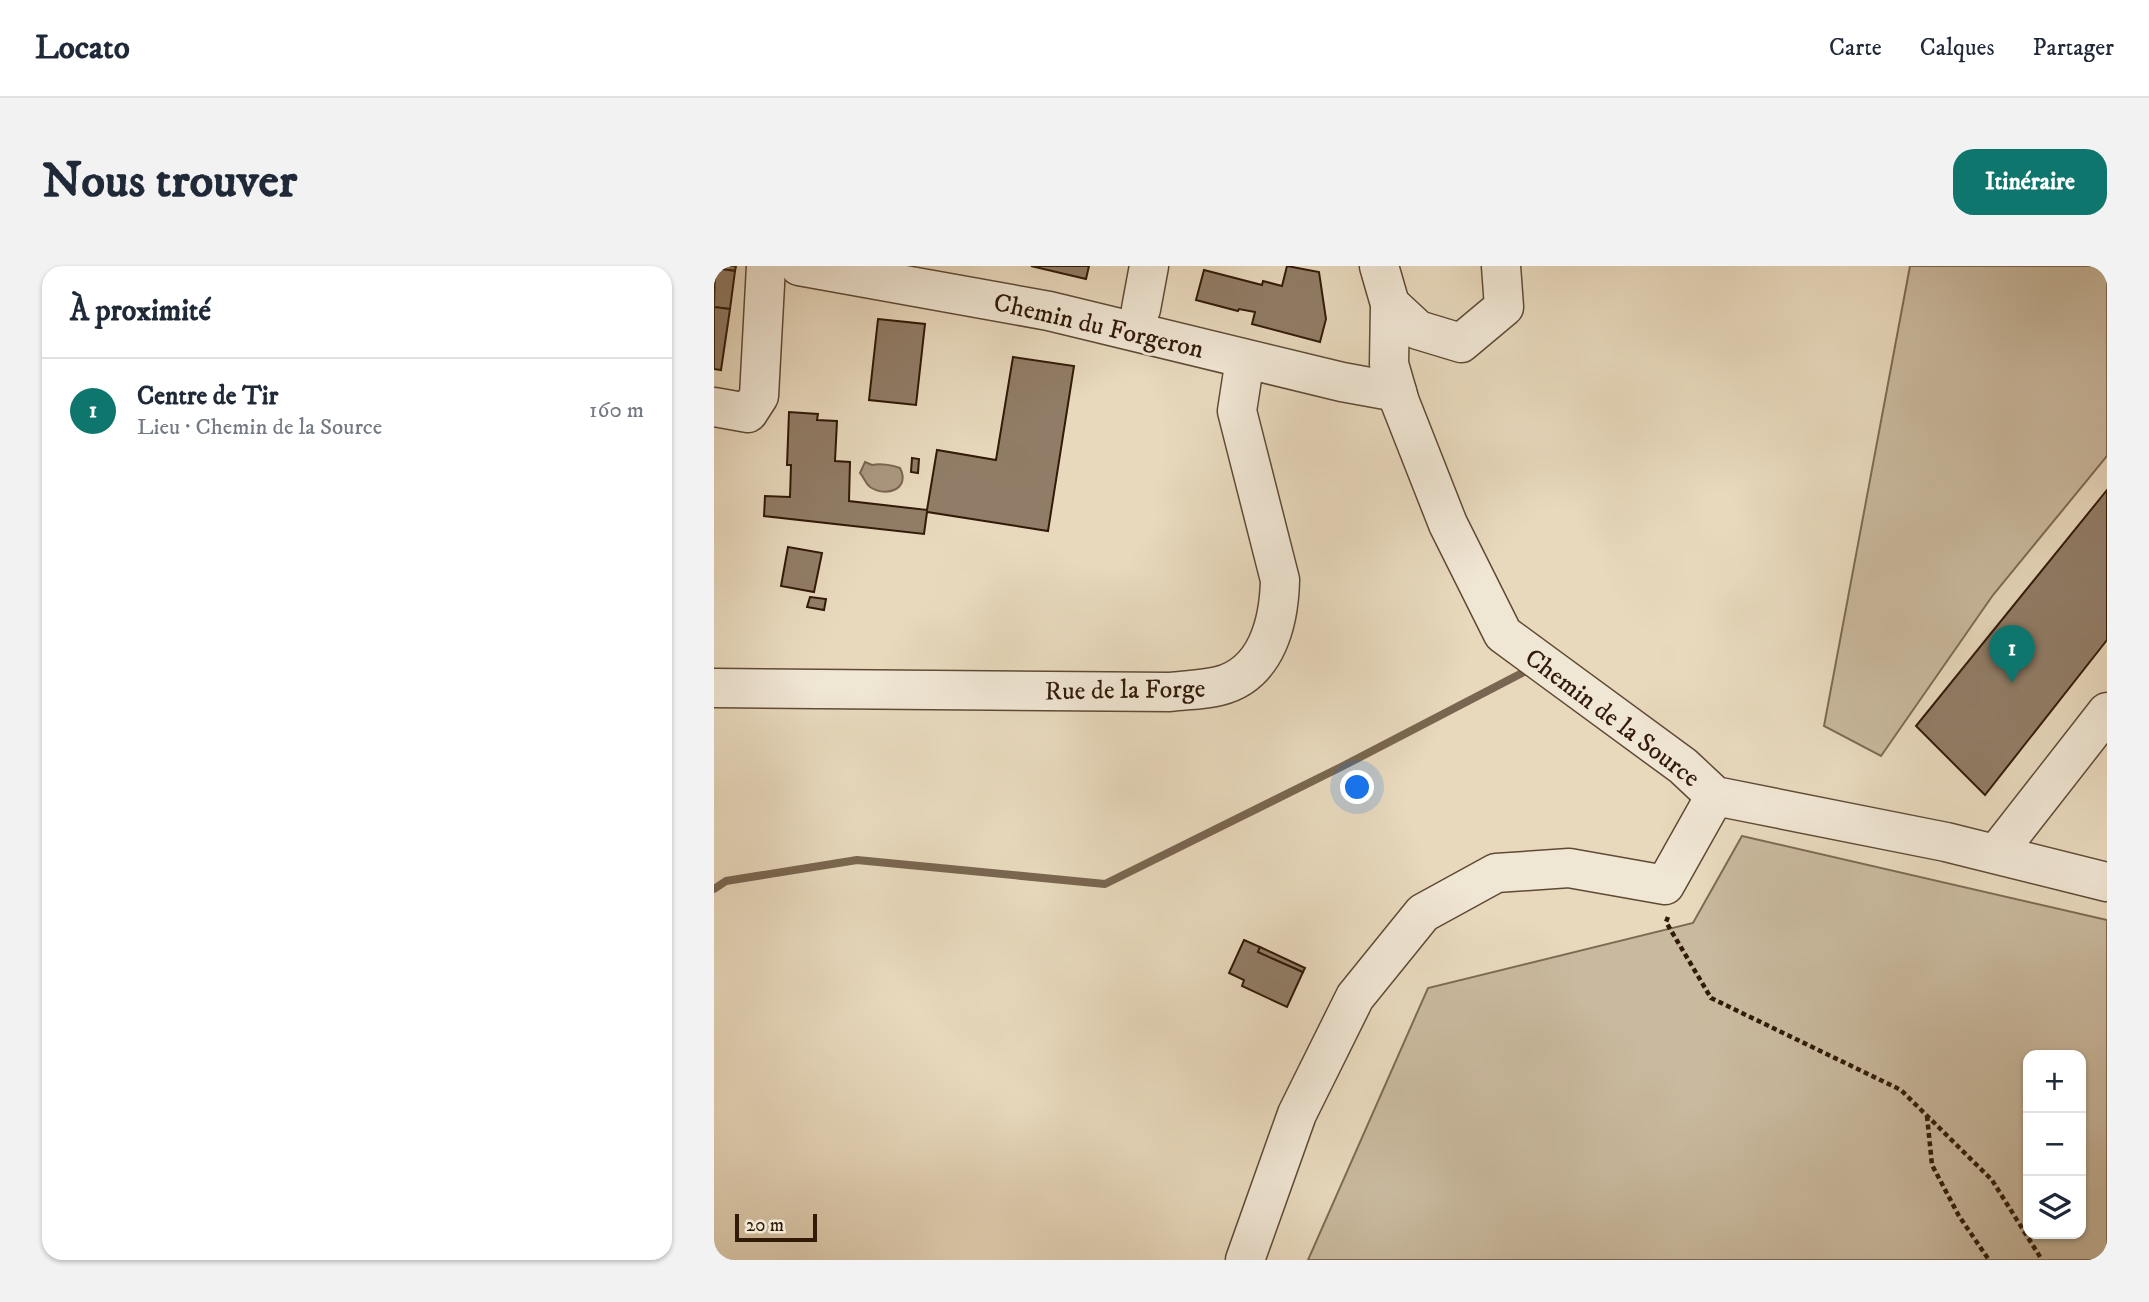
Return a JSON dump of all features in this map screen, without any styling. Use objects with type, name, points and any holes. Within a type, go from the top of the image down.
[{"type":"street","points":[[714,407],[748,414],[759,396],[766,266]]},
{"type":"street","name":"Chemin du Forgeron","points":[[799,266],[1049,311],[1342,382],[1397,392]]},
{"type":"street","points":[[1141,309],[1149,266]]},
{"type":"street","name":"Chemin de la Source","points":[[1379,266],[1390,304],[1389,364],[1397,392],[1448,524],[1503,634],[1683,766],[1715,796],[1946,842],[2107,882]]},
{"type":"street","points":[[1390,304],[1418,330],[1461,343],[1504,307],[1501,266]]},
{"type":"street","name":"Rue de la Forge","points":[[714,688],[1170,692],[1220,686],[1244,675],[1261,655],[1273,634],[1279,607],[1280,580],[1237,411],[1244,359]]},
{"type":"street","points":[[1996,854],[2107,712]]},
{"type":"street","points":[[1245,1260],[1297,1114],[1355,997],[1423,913],[1496,873],[1569,868],[1665,885],[1715,796]]},
{"type":"path","points":[[1671,910],[1666,922],[1711,998],[1901,1090],[1992,1180],[2042,1260]]},
{"type":"path","points":[[1927,1116],[1932,1165],[1959,1216],[1989,1260]]},
{"type":"shaded area","points":[[1910,266],[2107,266],[2107,456],[1993,595],[1881,756],[1824,726]]},
{"type":"shaded area","points":[[865,462],[900,468],[903,475],[900,486],[895,490],[883,492],[870,487],[860,473]]},
{"type":"shaded area","points":[[1742,836],[2107,920],[2107,1260],[1308,1260],[1428,988],[1693,923]]},
{"type":"building","points":[[715,266],[736,266],[735,271]]},
{"type":"building","points":[[1031,266],[1089,266],[1086,279]]},
{"type":"building","points":[[1287,266],[1319,272],[1326,319],[1320,342],[1252,324],[1255,312],[1238,311],[1196,300],[1204,270],[1262,285],[1263,281],[1282,286]]},
{"type":"building","points":[[715,268],[735,271],[730,309],[714,307]]},
{"type":"building","points":[[714,307],[730,309],[721,370],[714,369]]},
{"type":"building","points":[[878,319],[925,324],[916,405],[869,400]]},
{"type":"building","points":[[1013,357],[1074,366],[1048,531],[927,512],[924,534],[764,516],[765,496],[790,497],[791,465],[787,465],[789,412],[818,414],[817,420],[837,421],[835,461],[850,462],[849,501],[927,510],[937,450],[996,460]]},
{"type":"building","points":[[912,458],[919,459],[918,473],[911,472]]},
{"type":"building","points":[[2107,490],[2107,640],[1985,795],[1916,726]]},
{"type":"building","points":[[788,547],[822,553],[814,592],[781,586]]},
{"type":"building","points":[[810,597],[826,599],[824,610],[807,607]]},
{"type":"building","points":[[1244,940],[1260,947],[1258,952],[1303,972],[1287,1007],[1242,986],[1244,980],[1229,973]]},
{"type":"building","points":[[1260,947],[1305,968],[1303,972],[1258,952]]},
{"type":"waterway","points":[[714,889],[726,881],[857,860],[1105,884],[1341,767],[1524,672]]},
{"type":"place","name":"Centre de Tir","points":[[2012,683]]}]
